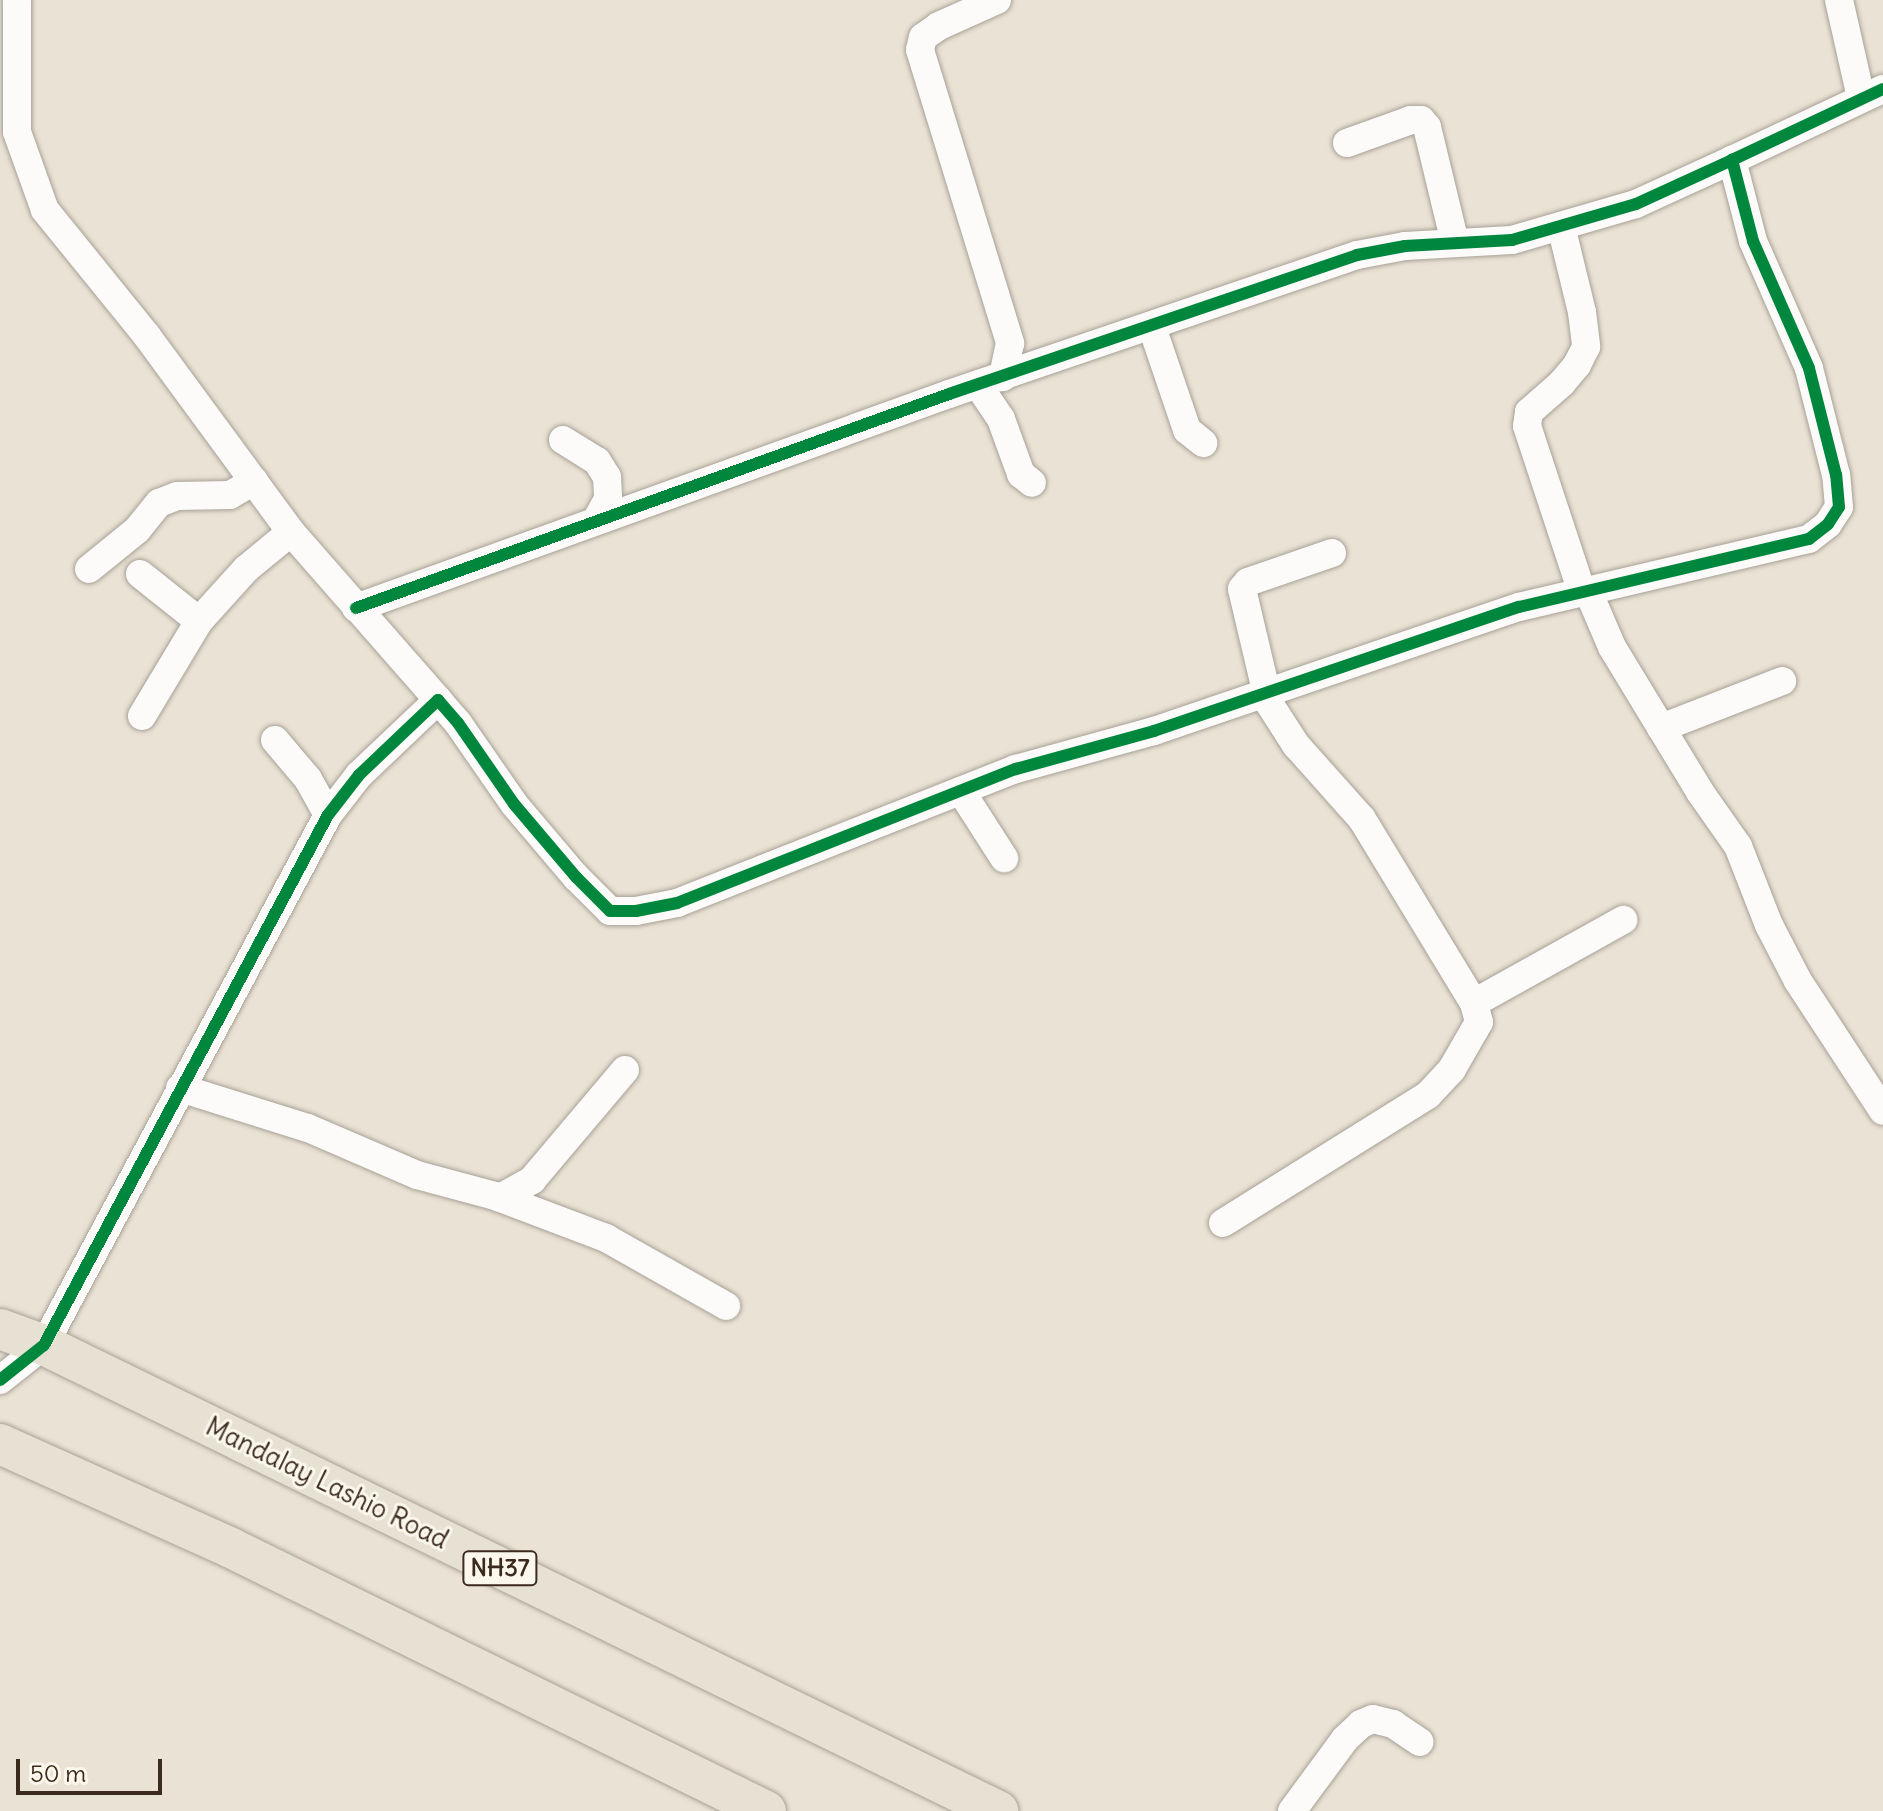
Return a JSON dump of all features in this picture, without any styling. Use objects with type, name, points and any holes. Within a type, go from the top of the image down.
[{"type":"highway","name":"Mandalay Lashio Road","points":[[0,1329],[44,1345],[998,1811]]},
{"type":"highway","points":[[0,1444],[231,1548],[585,1719],[766,1811]]},
{"type":"street","points":[[17,0],[8,135],[45,210],[147,336],[291,532],[458,723],[514,804],[576,877],[610,911],[636,911],[677,903],[1016,769],[1154,731],[1519,607],[1809,539],[1828,524],[1839,507],[1836,475],[1809,368],[1753,241],[1732,160]]},
{"type":"street","points":[[997,0],[939,26],[923,37],[920,50],[1010,343],[991,381],[1021,474],[1032,483]]},
{"type":"street","points":[[356,608],[597,519],[1357,255],[1405,246],[1512,240],[1636,204],[1872,93],[1839,0]]},
{"type":"street","points":[[1347,143],[1411,120],[1421,120],[1427,127],[1455,243]]},
{"type":"street","points":[[1561,226],[1582,312],[1586,347],[1577,365],[1562,383],[1529,412],[1527,426],[1585,591],[1612,647],[1738,846],[1769,925],[1798,981],[1883,1111]]},
{"type":"street","points":[[1152,327],[1187,430],[1203,443]]},
{"type":"street","points":[[563,440],[597,461],[607,477],[608,499],[597,519]]},
{"type":"street","points":[[89,569],[137,530],[159,503],[177,496],[230,495],[254,481]]},
{"type":"street","points":[[142,716],[199,621],[246,569],[291,532]]},
{"type":"street","points":[[1223,1223],[1428,1095],[1452,1069],[1479,1022],[1474,1003],[1362,819],[1276,718],[1268,693],[1242,589],[1248,582],[1332,553]]},
{"type":"street","points":[[140,574],[199,621]]},
{"type":"street","points":[[1661,728],[1782,681]]},
{"type":"street","points":[[0,1380],[44,1345],[328,815],[359,775],[438,700]]},
{"type":"street","points":[[275,740],[308,779],[328,815]]},
{"type":"street","points":[[961,791],[1004,858]]},
{"type":"street","points":[[1474,1003],[1623,920]]},
{"type":"street","points":[[500,1198],[532,1180],[625,1070]]},
{"type":"street","points":[[180,1088],[308,1128],[417,1175],[500,1198],[606,1238],[726,1306]]},
{"type":"street","points":[[1292,1811],[1345,1739],[1361,1724],[1373,1719],[1393,1724],[1420,1742]]},
{"type":"cycle path","points":[[0,1380],[44,1345],[328,815],[359,775],[438,700],[458,723],[514,804],[576,877],[610,911],[636,911],[677,903],[1016,769],[1154,731],[1519,607],[1809,539],[1828,524],[1839,507],[1836,475],[1809,368],[1753,241],[1732,160],[1883,89]]},
{"type":"cycle path","points":[[356,608],[949,394],[1357,255],[1405,246],[1512,240],[1636,204],[1732,160]]}]
